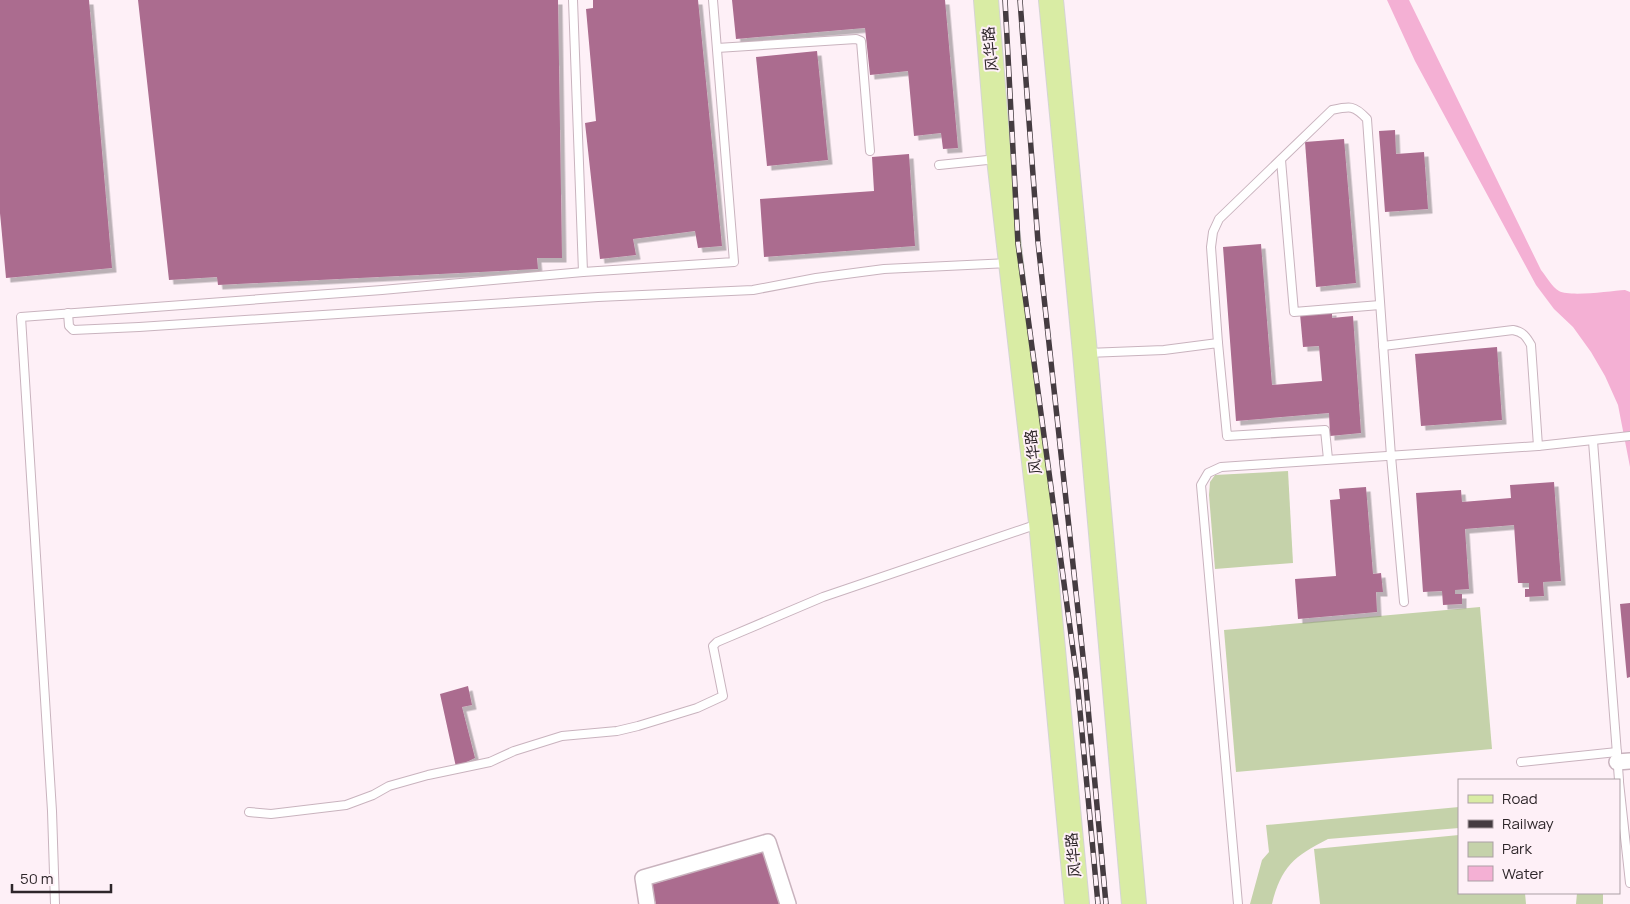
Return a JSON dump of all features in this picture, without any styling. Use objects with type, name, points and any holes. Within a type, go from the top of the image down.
[{"type":"main road","name":"风华路","points":[[986,0],[999,159],[1041,522],[1078,904]]},
{"type":"main road","points":[[1051,0],[1134,904]]},
{"type":"street","points":[[647,904],[643,878],[768,842],[788,904]]},
{"type":"lane","points":[[573,0],[582,272]]},
{"type":"lane","points":[[55,904],[52,811],[21,317],[582,272],[734,262],[713,0]]},
{"type":"lane","points":[[717,48],[856,39],[861,41],[870,151]]},
{"type":"lane","points":[[1328,459],[1325,430],[1227,436],[1210,247],[1218,219],[1332,110],[1345,108],[1357,109],[1367,119],[1391,456],[1404,602]]},
{"type":"lane","points":[[939,165],[999,159]]},
{"type":"lane","points":[[1281,160],[1294,312],[1380,305]]},
{"type":"lane","points":[[68,313],[69,326],[73,330],[139,327],[608,296],[753,290],[816,278],[884,269],[1011,263]]},
{"type":"lane","points":[[1383,346],[1512,330],[1521,331],[1531,345],[1538,446]]},
{"type":"lane","points":[[1084,353],[1164,350],[1218,343]]},
{"type":"lane","points":[[1238,904],[1201,485],[1208,473],[1221,467],[1538,446],[1630,436]]},
{"type":"lane","points":[[1593,441],[1621,758],[1619,779]]},
{"type":"lane","points":[[249,812],[271,814],[346,805],[373,795],[389,786],[428,775],[490,762],[514,751],[562,736],[617,730],[697,708],[723,696],[713,646],[717,642],[823,597],[1041,522]]},
{"type":"lane","points":[[1521,762],[1621,758]]},
{"type":"lane","points":[[1620,790],[1630,883]]},
{"type":"green space","points":[[1288,471],[1293,563],[1215,569],[1209,495],[1210,482],[1215,475]]},
{"type":"green space","points":[[1480,607],[1492,749],[1236,772],[1224,630]]},
{"type":"green space","points":[[1458,807],[1458,828],[1328,839],[1306,851],[1291,864],[1280,881],[1272,904],[1250,904],[1262,860],[1269,852],[1266,825]]},
{"type":"green space","points":[[1458,835],[1458,894],[1525,894],[1526,904],[1320,904],[1314,849]]},
{"type":"green space","points":[[1577,894],[1603,894],[1603,904],[1576,904]]},
{"type":"water","points":[[1387,0],[1409,0],[1541,270],[1556,289],[1572,294],[1625,290],[1630,292],[1630,467],[1618,405],[1605,376],[1573,327],[1554,309],[1536,285],[1415,61]]},
{"type":"building","points":[[0,0],[89,0],[112,268],[6,278],[0,213]]},
{"type":"building","points":[[138,0],[558,0],[562,258],[537,258],[538,269],[218,285],[217,277],[169,280]]},
{"type":"building","points":[[593,0],[698,0],[722,246],[698,248],[695,231],[633,239],[636,255],[600,259],[585,123],[596,121],[586,9],[593,8]]},
{"type":"building","points":[[732,0],[945,0],[958,148],[943,149],[941,133],[914,136],[908,71],[870,75],[865,28],[736,39]]},
{"type":"building","points":[[817,51],[828,160],[767,166],[756,57]]},
{"type":"building","points":[[1395,130],[1396,154],[1424,152],[1428,209],[1385,212],[1379,131]]},
{"type":"building","points":[[1344,139],[1356,283],[1316,287],[1305,142]]},
{"type":"building","points":[[909,154],[915,246],[764,257],[760,199],[874,191],[872,157]]},
{"type":"building","points":[[1261,244],[1272,385],[1322,381],[1319,346],[1303,347],[1300,314],[1332,311],[1332,318],[1353,316],[1361,433],[1330,436],[1329,413],[1236,421],[1223,247]]},
{"type":"building","points":[[1497,347],[1502,420],[1421,426],[1415,354]]},
{"type":"building","points":[[1554,482],[1561,581],[1543,582],[1544,596],[1525,597],[1525,589],[1529,589],[1529,583],[1518,583],[1514,525],[1465,529],[1469,589],[1455,590],[1455,594],[1462,594],[1462,604],[1443,605],[1442,591],[1423,592],[1416,493],[1461,490],[1462,502],[1511,498],[1510,485]]},
{"type":"building","points":[[1366,487],[1373,574],[1381,573],[1383,592],[1376,592],[1377,612],[1298,619],[1295,579],[1336,576],[1330,500],[1340,499],[1339,489]]},
{"type":"building","points":[[1630,603],[1630,677],[1627,678],[1620,604]]},
{"type":"building","points":[[468,686],[472,705],[462,707],[475,758],[456,767],[440,694]]},
{"type":"building","points":[[764,851],[780,904],[656,904],[650,885]]},
{"type":"railway","points":[[1005,0],[1018,244],[1077,679],[1098,904]]},
{"type":"railway","points":[[1020,0],[1038,242],[1085,675],[1106,904]]}]
